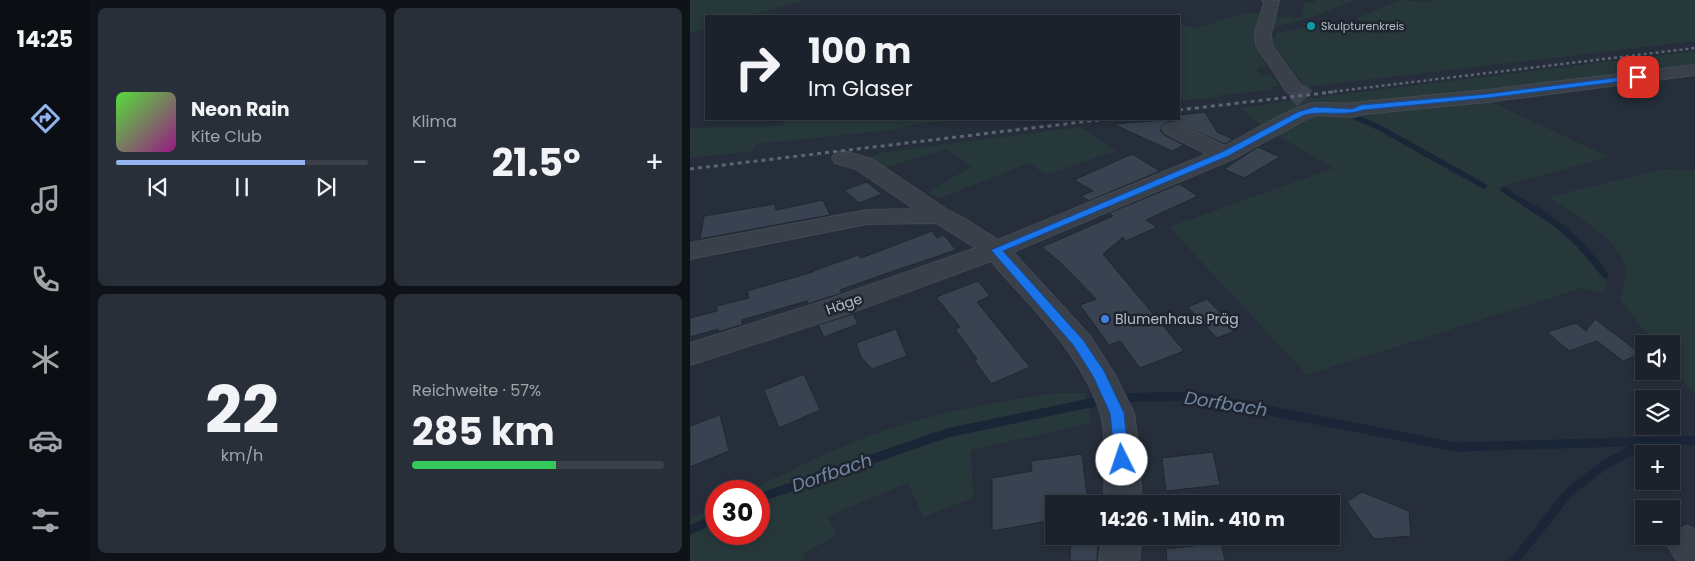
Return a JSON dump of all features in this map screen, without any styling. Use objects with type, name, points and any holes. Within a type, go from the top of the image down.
[{"type":"street","points":[[1269,0],[1272,1],[1262,33],[1264,45],[1305,98],[1353,111],[1361,108],[1487,96],[1695,70]]},
{"type":"street","name":"Häge","points":[[690,354],[837,307],[996,250],[1225,154],[1301,114],[1305,98]]},
{"type":"street","points":[[1172,129],[1225,154]]},
{"type":"street","points":[[843,158],[864,164],[940,216],[996,250],[1079,343],[1111,399],[1121,442],[1123,495]]},
{"type":"street","points":[[690,251],[866,217],[940,216]]},
{"type":"street","points":[[1119,561],[1121,545]]},
{"type":"shaded area","points":[[690,0],[805,0],[752,15],[705,15],[705,29],[690,33]]},
{"type":"shaded area","points":[[1317,0],[1355,0],[1315,16],[1272,28],[1271,16],[1302,18],[1304,3],[1312,3]]},
{"type":"shaded area","points":[[1401,0],[1428,2],[1432,0],[1695,0],[1695,41],[1305,87],[1271,42],[1277,33],[1316,25],[1335,23],[1357,27],[1357,23],[1361,21],[1355,19]]},
{"type":"shaded area","points":[[1261,13],[1255,32],[1256,41],[1266,67],[1258,68],[1257,70],[1260,75],[1270,75],[1280,86],[1271,87],[1273,90],[1180,101],[1180,23],[1195,29],[1240,14]]},
{"type":"shaded area","points":[[1695,51],[1695,71],[1485,99],[1609,157],[1496,188],[1544,217],[1571,237],[1608,281],[1603,294],[1582,288],[1307,375],[1169,227],[1333,168],[1265,128],[1240,108]]},
{"type":"shaded area","points":[[786,120],[955,120],[916,124],[890,130],[756,144],[753,151],[690,158],[690,128],[781,126]]},
{"type":"shaded area","points":[[1080,127],[1116,151],[1046,175],[1029,163],[940,198],[928,192],[971,167],[946,149],[884,168],[868,160],[879,153]]},
{"type":"shaded area","points":[[1663,169],[1695,170],[1695,395],[1680,376],[1680,335],[1648,335],[1620,299],[1625,282],[1625,265],[1613,245],[1592,226],[1548,197]]},
{"type":"shaded area","points":[[1054,393],[1085,393],[1091,423],[971,450],[973,498],[923,517],[908,483],[828,516],[836,535],[805,553],[803,561],[690,561],[690,518],[705,512],[705,545],[770,545],[770,480],[849,444],[883,431],[925,418],[989,404]]},
{"type":"building","points":[[1205,112],[1217,132],[1233,139],[1225,144],[1171,121],[1164,124],[1160,130],[1164,135],[1184,145],[1172,151],[1113,124],[1180,120],[1180,115]]},
{"type":"building","points":[[1258,147],[1280,157],[1244,178],[1224,169]]},
{"type":"building","points":[[1132,154],[1160,171],[1089,201],[1081,196],[1093,191],[1074,180]]},
{"type":"building","points":[[867,182],[882,194],[859,203],[844,190]]},
{"type":"building","points":[[1179,184],[1198,196],[1146,220],[1157,227],[1126,241],[1123,237],[1103,254],[1184,351],[1140,368],[1120,341],[1109,345],[1080,305],[1096,299],[1061,263],[1042,247],[1113,216],[1109,213]]},
{"type":"building","points":[[823,200],[830,215],[700,239],[704,216],[775,204],[776,210]]},
{"type":"building","points":[[932,231],[937,238],[944,235],[956,250],[840,290],[842,293],[808,304],[807,301],[742,320],[742,325],[718,332],[718,329],[690,337],[690,318],[717,311],[717,306],[749,298],[747,291],[813,272],[858,255],[861,258]]},
{"type":"building","points":[[978,281],[990,296],[977,302],[1030,367],[991,384],[974,360],[977,359],[955,329],[960,327],[936,297]]},
{"type":"building","points":[[1207,299],[1237,330],[1217,338],[1188,307]]},
{"type":"building","points":[[853,314],[858,324],[824,337],[818,325]]},
{"type":"building","points":[[1595,319],[1635,349],[1635,356],[1623,361],[1597,341],[1569,351],[1547,332],[1576,323],[1586,331]]},
{"type":"building","points":[[896,329],[907,356],[872,369],[861,357],[856,343]]},
{"type":"building","points":[[804,374],[820,410],[779,428],[764,390]]},
{"type":"building","points":[[720,415],[729,451],[690,467],[690,426]]},
{"type":"building","points":[[1213,452],[1220,485],[1166,491],[1162,458]]},
{"type":"building","points":[[1082,454],[1087,495],[1045,495],[1045,522],[992,531],[992,478],[1032,471],[1031,461]]},
{"type":"building","points":[[1362,492],[1409,511],[1411,536],[1374,539],[1347,502]]},
{"type":"building","points":[[1071,545],[1098,545],[1097,561],[1070,561]]},
{"type":"building","points":[[1221,545],[1225,561],[1167,561],[1166,549]]},
{"type":"waterway","points":[[1353,116],[1380,128],[1484,186]]},
{"type":"waterway","points":[[1504,190],[1538,212]]},
{"type":"waterway","points":[[1536,210],[1574,239],[1605,275]]},
{"type":"waterway","name":"Dorfbach","points":[[1117,398],[1194,396],[1456,447],[1695,440]]},
{"type":"waterway","name":"Dorfbach","points":[[770,494],[947,433],[1104,400]]},
{"type":"waterway","name":"Dorfbach","points":[[1512,561],[1517,558],[1568,493],[1603,466],[1642,444]]},
{"type":"waterway","name":"Dorfbach","points":[[690,530],[705,523]]},
{"type":"tunnel","points":[[1293,87],[1305,99]]},
{"type":"railway","points":[[1322,93],[1695,48]]},
{"type":"railway","points":[[1180,110],[1333,92]]},
{"type":"railway","points":[[690,169],[1099,120]]},
{"type":"place","name":"Skulpturenkreis","points":[[1311,26]]},
{"type":"place","name":"Blumenhaus Präg","points":[[1105,319]]},
{"type":"route","points":[[1122,460],[1117,413],[1105,385],[1079,343],[996,250],[1225,154],[1301,114],[1315,109],[1353,111],[1361,108],[1487,96],[1638,77]]}]
